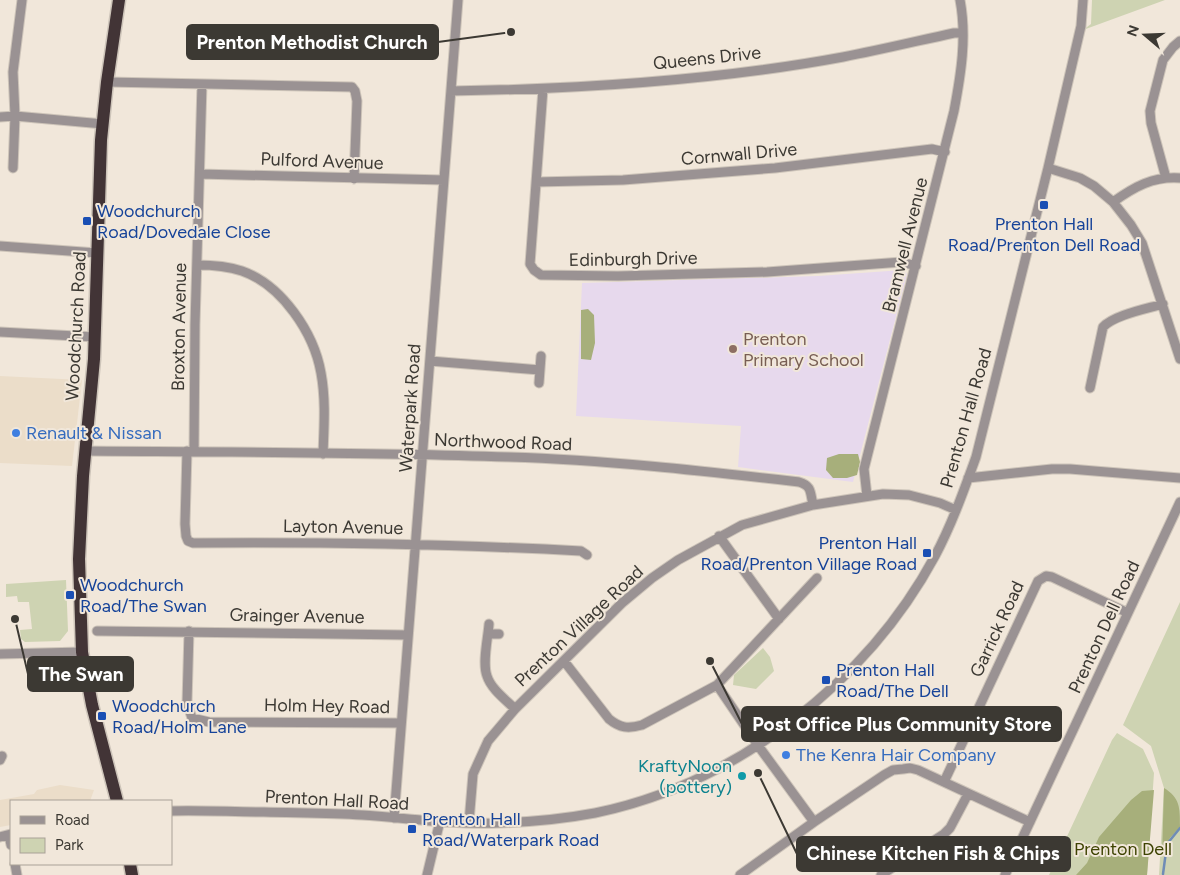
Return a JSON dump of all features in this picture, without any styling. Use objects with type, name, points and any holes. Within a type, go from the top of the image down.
[{"type":"highway","name":"Woodchurch Road","points":[[117,800],[92,705],[82,652],[79,559],[95,337],[99,173],[107,82],[119,0]]},
{"type":"street","points":[[13,168],[15,116],[13,72],[22,0]]},
{"type":"street","name":"Waterpark Road","points":[[394,818],[458,0]]},
{"type":"street","name":"Bramwell Avenue","points":[[867,496],[864,469],[954,111],[962,66],[963,33],[960,0]]},
{"type":"street","name":"Prenton Hall Road","points":[[172,811],[342,814],[495,823],[573,816],[632,803],[665,792],[715,770],[784,728],[830,690],[883,634],[934,557],[956,510],[976,457],[1048,168],[1081,26],[1082,0]]},
{"type":"street","name":"Queens Drive","points":[[451,91],[596,86],[775,68],[843,57],[954,33],[963,33]]},
{"type":"street","points":[[1166,178],[1151,123],[1150,111],[1164,60],[1180,41]]},
{"type":"street","points":[[107,82],[352,88],[356,91],[357,101],[354,179]]},
{"type":"street","name":"Broxton Avenue","points":[[190,451],[202,84]]},
{"type":"street","name":"Edinburgh Drive","points":[[543,89],[530,264],[534,270],[541,274],[618,276],[757,272],[902,262],[916,266]]},
{"type":"street","points":[[0,116],[103,124]]},
{"type":"street","name":"Cornwall Drive","points":[[536,182],[623,180],[775,168],[932,149],[945,152]]},
{"type":"street","points":[[1048,168],[1080,178],[1094,186],[1113,202],[1142,243],[1180,359]]},
{"type":"street","name":"Pulford Avenue","points":[[200,174],[444,180]]},
{"type":"street","points":[[1113,202],[1146,182],[1166,178],[1180,178]]},
{"type":"street","points":[[0,246],[97,253]]},
{"type":"street","points":[[197,265],[222,266],[243,271],[262,282],[289,306],[302,323],[317,354],[321,372],[324,395],[323,454]]},
{"type":"street","points":[[1090,388],[1102,327],[1106,323],[1118,318],[1163,304]]},
{"type":"street","points":[[0,332],[95,337]]},
{"type":"street","points":[[539,383],[541,356]]},
{"type":"street","points":[[430,361],[540,370]]},
{"type":"street","name":"Northwood Road","points":[[86,451],[423,455],[510,457],[593,462],[799,482],[806,484],[809,488],[813,505]]},
{"type":"street","name":"Layton Avenue","points":[[190,451],[185,524],[188,541],[193,543],[275,542],[415,545],[575,551],[587,556]]},
{"type":"street","points":[[968,478],[1061,469],[1180,478]]},
{"type":"street","name":"Prenton Village Road","points":[[469,822],[473,774],[488,741],[515,709],[622,603],[652,578],[678,560],[742,525],[813,505],[883,494],[909,495],[940,503],[956,510]]},
{"type":"street","name":"Prenton Dell Road","points":[[1005,875],[1180,502]]},
{"type":"street","points":[[719,536],[779,619]]},
{"type":"street","name":"Garrick Road","points":[[944,782],[1038,581],[1046,576],[1052,577],[1128,613]]},
{"type":"street","points":[[564,661],[609,719],[616,725],[630,729],[642,725],[717,685],[817,578]]},
{"type":"street","points":[[499,634],[488,629],[486,676],[515,709]]},
{"type":"street","name":"Grainger Avenue","points":[[96,630],[408,635]]},
{"type":"street","name":"Holm Hey Road","points":[[189,631],[187,703],[192,718],[209,722],[400,723]]},
{"type":"street","points":[[0,654],[82,652]]},
{"type":"street","points":[[717,685],[814,822]]},
{"type":"street","points":[[740,875],[814,822],[893,770],[910,768],[1030,822]]},
{"type":"street","points":[[881,875],[944,834],[955,820],[968,794]]},
{"type":"street","points":[[427,875],[440,821]]},
{"type":"shaded area","name":"Prenton Primary School","points":[[903,270],[907,274],[853,482],[738,467],[741,426],[576,416],[582,283],[818,276]]},
{"type":"shaded area","points":[[0,376],[82,380],[72,466],[0,463]]},
{"type":"shaded area","points":[[60,785],[94,790],[90,800],[10,800],[10,825],[0,827],[0,800],[34,794],[37,790]]},
{"type":"green space","points":[[1092,0],[1165,0],[1083,30],[1091,24]]},
{"type":"green space","points":[[588,309],[594,315],[595,343],[591,360],[581,359],[581,310]]},
{"type":"green space","points":[[839,454],[858,454],[860,462],[857,475],[847,478],[833,478],[826,470],[827,458]]},
{"type":"green space","points":[[66,580],[68,631],[60,641],[25,642],[21,639],[20,630],[32,629],[29,602],[18,602],[17,596],[6,597],[6,584]]},
{"type":"green space","points":[[1180,602],[1180,875],[1159,875],[1164,788],[1151,746],[1123,725]]},
{"type":"green space","points":[[763,648],[770,657],[774,671],[756,689],[733,685],[734,675]]},
{"type":"green space","points":[[1117,733],[1143,749],[1154,773],[1147,875],[1049,875],[1112,740]]},
{"type":"green space","points":[[1164,788],[1176,799],[1180,814],[1180,827],[1170,838],[1162,855]]},
{"type":"green space","name":"Prenton Dell","points":[[1154,790],[1147,875],[1076,875],[1087,863],[1099,837],[1131,800],[1142,791]]},
{"type":"waterway","points":[[1163,874],[1167,844],[1180,828]]},
{"type":"place","name":"Prenton Methodist Church","points":[[511,32]]},
{"type":"place","name":"Prenton Hall Road/Prenton Dell Road","points":[[1044,205]]},
{"type":"place","name":"Woodchurch Road/Dovedale Close","points":[[87,221]]},
{"type":"place","name":"Prenton Primary School","points":[[733,349]]},
{"type":"place","name":"Renault & Nissan","points":[[16,433]]},
{"type":"place","name":"Prenton Hall Road/Prenton Village Road","points":[[927,553]]},
{"type":"place","name":"Woodchurch Road/The Swan","points":[[70,595]]},
{"type":"place","name":"The Swan","points":[[15,619]]},
{"type":"place","name":"Post Office Plus Community Store","points":[[710,661]]},
{"type":"place","name":"Prenton Hall Road/The Dell","points":[[826,680]]},
{"type":"place","name":"Woodchurch Road/Holm Lane","points":[[102,716]]},
{"type":"place","name":"The Kenra Hair Company","points":[[786,755]]},
{"type":"place","name":"Chinese Kitchen Fish & Chips","points":[[758,773]]},
{"type":"place","name":"KraftyNoon (pottery)","points":[[742,776]]},
{"type":"place","name":"Prenton Hall Road/Waterpark Road","points":[[412,829]]}]
